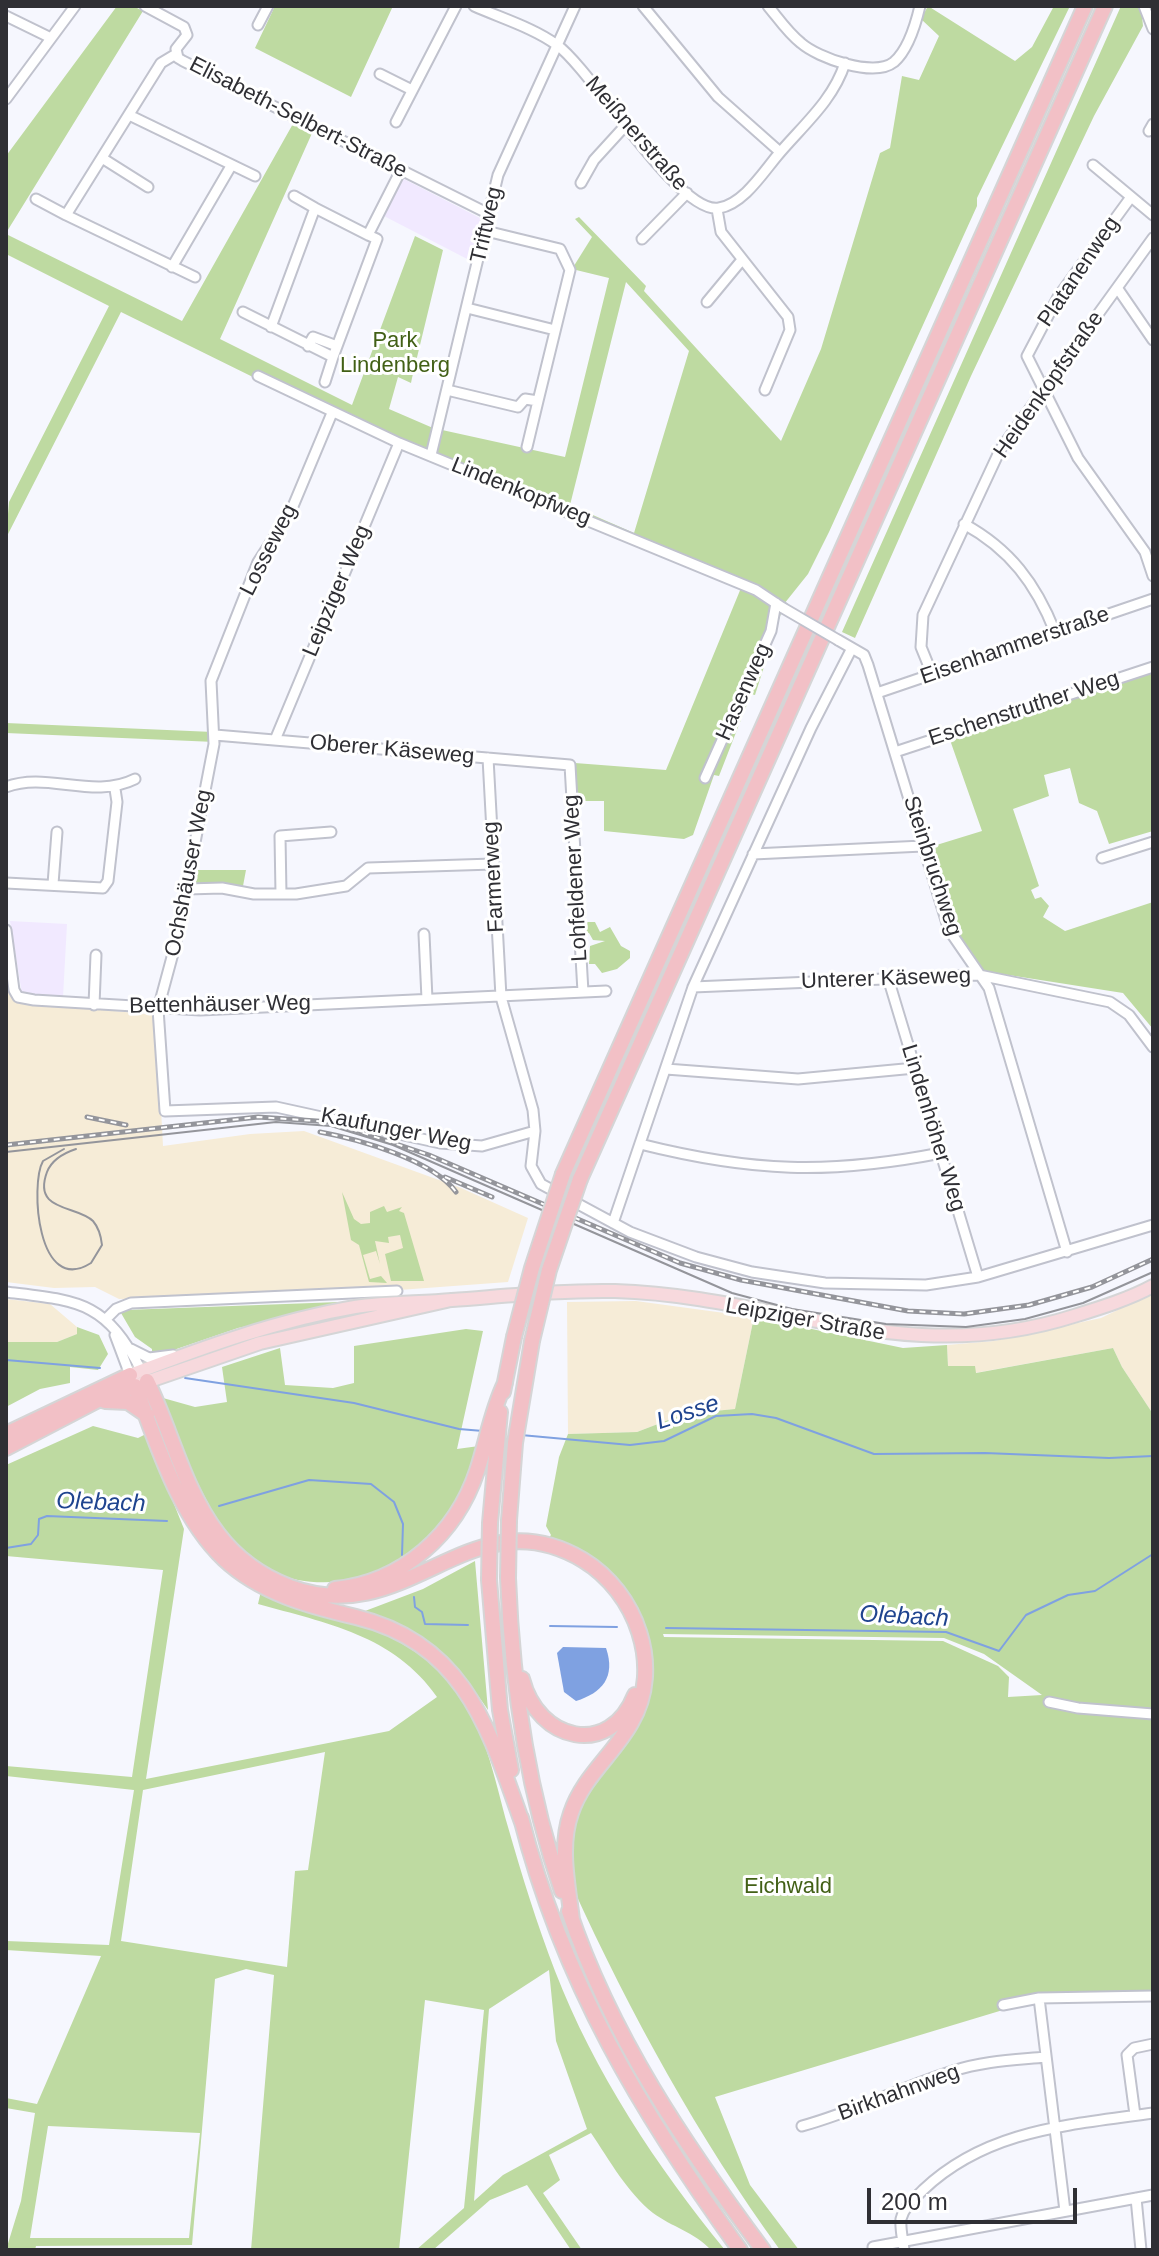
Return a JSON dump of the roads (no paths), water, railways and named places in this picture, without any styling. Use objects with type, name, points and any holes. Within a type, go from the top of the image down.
[{"type":"highway","points":[[523,1825],[500,1710],[489,1580],[490,1523],[486,1467],[498,1404],[536,1252],[563,1174],[1085,6]]},
{"type":"highway","points":[[763,2250],[695,2156],[646,2080],[610,2011],[572,1920],[534,1793],[518,1707],[508,1578],[512,1467],[519,1412],[549,1270],[580,1179],[1105,6]]},
{"type":"highway","points":[[138,1378],[210,1524],[231,1550],[253,1568],[289,1592],[333,1603],[361,1601],[401,1589],[479,1551],[511,1546],[553,1552],[599,1578],[630,1621],[639,1651],[639,1672],[628,1709],[615,1722],[589,1734],[563,1732],[546,1723],[526,1694],[510,1623]]},
{"type":"highway","points":[[6,1448],[138,1378]]},
{"type":"highway","points":[[138,1378],[147,1415],[181,1496],[211,1546],[247,1577],[411,1638],[447,1667],[481,1714],[523,1825],[555,1928],[607,2046],[660,2136],[740,2250]]},
{"type":"highway","points":[[6,1434],[138,1378]]},
{"type":"highway","points":[[96,1401],[128,1402],[147,1415]]},
{"type":"highway","points":[[289,1592],[353,1586],[376,1579],[414,1559],[453,1522],[486,1467]]},
{"type":"highway","points":[[289,1592],[334,1597],[374,1593],[399,1585],[467,1550],[521,1542],[543,1544],[574,1556],[602,1574],[617,1590],[638,1629],[643,1650],[644,1683],[632,1721],[584,1783],[568,1821],[564,1852],[572,1920]]},
{"type":"main road","name":"Leipziger Straße","points":[[138,1378],[185,1354],[255,1330],[355,1307],[574,1292],[648,1293],[870,1332],[931,1337],[989,1334],[1060,1320],[1153,1286]]},
{"type":"main road","name":"Leipziger Straße","points":[[138,1378],[260,1343],[451,1300]]},
{"type":"street","points":[[6,99],[75,6]]},
{"type":"street","name":"Elisabeth-Selbert-Straße","points":[[145,6],[184,27],[187,35],[176,54],[183,61],[489,214]]},
{"type":"street","points":[[258,25],[268,6]]},
{"type":"street","points":[[396,122],[456,6]]},
{"type":"street","points":[[474,6],[557,45]]},
{"type":"street","name":"Triftweg","points":[[431,455],[507,151],[575,6]]},
{"type":"street","points":[[643,6],[718,97],[780,152]]},
{"type":"street","points":[[768,6],[801,44],[845,63],[880,67],[893,62],[914,26],[920,6]]},
{"type":"street","points":[[1144,6],[1153,29]]},
{"type":"street","points":[[6,16],[51,38]]},
{"type":"street","name":"Meißnerstraße","points":[[557,45],[660,168],[703,206],[717,209]]},
{"type":"street","points":[[66,215],[161,63],[176,54]]},
{"type":"street","points":[[765,390],[790,330],[788,317],[721,232],[717,209],[735,201],[838,87],[845,63]]},
{"type":"street","points":[[380,74],[412,90]]},
{"type":"street","points":[[129,115],[255,176]]},
{"type":"street","points":[[581,183],[594,160],[625,126]]},
{"type":"street","points":[[102,158],[148,187]]},
{"type":"street","points":[[1093,165],[1153,215]]},
{"type":"street","points":[[172,267],[231,166]]},
{"type":"street","points":[[368,235],[401,170]]},
{"type":"street","points":[[642,239],[687,193]]},
{"type":"street","points":[[294,196],[377,239],[325,382]]},
{"type":"street","name":"Platanenweg","points":[[1131,197],[1058,297],[1031,345],[1029,363],[1078,458],[1145,552],[1153,576]]},
{"type":"street","points":[[36,199],[195,277]]},
{"type":"street","points":[[271,327],[315,208]]},
{"type":"street","points":[[486,231],[560,249],[561,257],[571,267],[527,447]]},
{"type":"street","name":"Heidenkopfstraße","points":[[932,674],[921,647],[923,615],[1000,450],[1153,238]]},
{"type":"street","points":[[707,302],[741,261]]},
{"type":"street","points":[[1118,289],[1153,340]]},
{"type":"street","points":[[467,308],[555,330]]},
{"type":"street","points":[[243,312],[333,357]]},
{"type":"street","points":[[308,346],[313,337],[337,346]]},
{"type":"street","name":"Lindenkopfweg","points":[[258,376],[399,443],[756,590],[780,606]]},
{"type":"street","points":[[447,390],[518,407],[525,399],[538,401]]},
{"type":"street","name":"Losseweg","points":[[215,735],[210,693],[219,659],[258,562],[291,511],[332,413]]},
{"type":"street","name":"Leipziger Weg","points":[[275,740],[399,443]]},
{"type":"street","points":[[964,524],[992,541],[1024,571],[1042,599],[1055,632]]},
{"type":"street","name":"Eisenhammerstraße","points":[[877,693],[1153,599]]},
{"type":"street","name":"Steinbruchweg","points":[[780,606],[864,655],[949,930],[989,988],[1067,1252]]},
{"type":"street","name":"Hasenweg","points":[[705,778],[780,606]]},
{"type":"street","points":[[613,1223],[693,987],[835,677],[852,648]]},
{"type":"street","name":"Eschenstruther Weg","points":[[895,752],[1153,667]]},
{"type":"street","name":"Oberer Käseweg","points":[[215,735],[570,765]]},
{"type":"street","name":"Ochshäuser Weg","points":[[165,1111],[158,1009],[187,889],[215,735]]},
{"type":"street","name":"Farmerweg","points":[[488,758],[501,997]]},
{"type":"street","name":"Lohfeldener Weg","points":[[570,765],[583,992]]},
{"type":"street","points":[[6,787],[32,783],[115,789],[135,779]]},
{"type":"street","points":[[6,883],[103,888],[108,881],[116,818],[115,789]]},
{"type":"street","points":[[53,884],[57,832]]},
{"type":"street","points":[[281,894],[280,836],[331,832]]},
{"type":"street","points":[[1102,858],[1153,842]]},
{"type":"street","points":[[753,854],[923,846]]},
{"type":"street","points":[[187,889],[222,888],[281,894],[341,887],[368,868],[493,864]]},
{"type":"street","name":"Bettenhäuser Weg","points":[[6,930],[16,994],[24,999],[158,1009],[606,991]]},
{"type":"street","points":[[424,934],[427,999]]},
{"type":"street","points":[[94,1005],[96,955]]},
{"type":"street","name":"Unterer Käseweg","points":[[693,987],[979,975],[1110,1002],[1129,1015],[1153,1047]]},
{"type":"street","name":"Lindenhöher Weg","points":[[888,978],[978,1277]]},
{"type":"street","points":[[501,997],[533,1110],[535,1131],[531,1166],[541,1184],[630,1232],[696,1257],[804,1282],[926,1285],[978,1277],[1153,1225]]},
{"type":"street","points":[[666,1069],[798,1079],[915,1068]]},
{"type":"street","name":"Kaufunger Weg","points":[[165,1111],[276,1107],[440,1143],[482,1146],[535,1131]]},
{"type":"street","points":[[640,1144],[700,1159],[766,1169],[872,1167],[941,1153]]},
{"type":"street","points":[[106,1319],[116,1309],[131,1303],[397,1291]]},
{"type":"street","points":[[6,1292],[79,1303],[106,1319],[130,1349],[138,1378]]},
{"type":"street","points":[[113,1328],[138,1378]]},
{"type":"street","points":[[130,1349],[149,1358],[185,1354]]},
{"type":"street","points":[[1049,1702],[1078,1708],[1153,1714]]},
{"type":"street","points":[[1003,2005],[1039,1998],[1153,1996]]},
{"type":"street","points":[[1039,1998],[1065,2211]]},
{"type":"street","points":[[1135,2115],[1127,2055],[1134,2048],[1153,2044]]},
{"type":"street","name":"Birkhahnweg","points":[[802,2126],[857,2109],[953,2071],[988,2063],[1045,2057]]},
{"type":"street","points":[[904,2246],[901,2222],[904,2210],[934,2180],[986,2148],[1021,2133],[1153,2113]]},
{"type":"street","points":[[873,2247],[904,2246],[1153,2195]]},
{"type":"street","points":[[1136,2198],[1141,2250]]},
{"type":"water","points":[[563,1647],[606,1648],[609,1658],[608,1675],[600,1688],[576,1701],[564,1692],[557,1653]]},
{"type":"waterway","name":"Losse","points":[[6,1360],[100,1368]]},
{"type":"waterway","name":"Losse","points":[[185,1378],[354,1403],[459,1429],[483,1431]]},
{"type":"waterway","name":"Losse","points":[[521,1435],[630,1445],[664,1441],[716,1416],[752,1414],[776,1418],[874,1454],[1153,1456]]},
{"type":"waterway","name":"Olebach","points":[[219,1506],[309,1480],[371,1484],[394,1502],[403,1524],[402,1555]]},
{"type":"waterway","name":"Olebach","points":[[6,1548],[31,1544],[38,1535],[39,1519],[47,1516],[167,1521]]},
{"type":"waterway","name":"Olebach","points":[[666,1628],[946,1632],[999,1651],[1026,1615],[1068,1595],[1095,1591],[1153,1554]]},
{"type":"waterway","name":"Olebach","points":[[414,1597],[415,1607],[422,1612],[425,1624],[468,1625]]},
{"type":"waterway","name":"Olebach","points":[[550,1626],[617,1627]]},
{"type":"tram line","points":[[6,1152],[276,1122],[331,1126],[393,1145],[732,1293],[792,1309],[886,1324],[966,1327],[1025,1319],[1083,1303],[1153,1272]]},
{"type":"tram line","points":[[64,1149],[43,1161],[37,1191],[38,1212],[49,1252],[59,1265],[73,1269],[91,1263],[102,1245],[97,1226],[86,1216],[51,1201],[44,1185],[52,1163],[76,1149]]},
{"type":"railway","points":[[87,1117],[126,1125]]},
{"type":"railway","points":[[6,1145],[258,1117],[331,1122],[429,1155],[680,1263],[741,1280],[908,1311],[964,1314],[1029,1305],[1092,1287],[1153,1259]]},
{"type":"railway","points":[[320,1132],[374,1146],[413,1161],[430,1170],[456,1192]]},
{"type":"railway","points":[[445,1177],[492,1197]]},
{"type":"park label","name":"Park Lindenberg","points":[[395,354]]},
{"type":"park label","name":"Eichwald","points":[[788,1887]]}]
